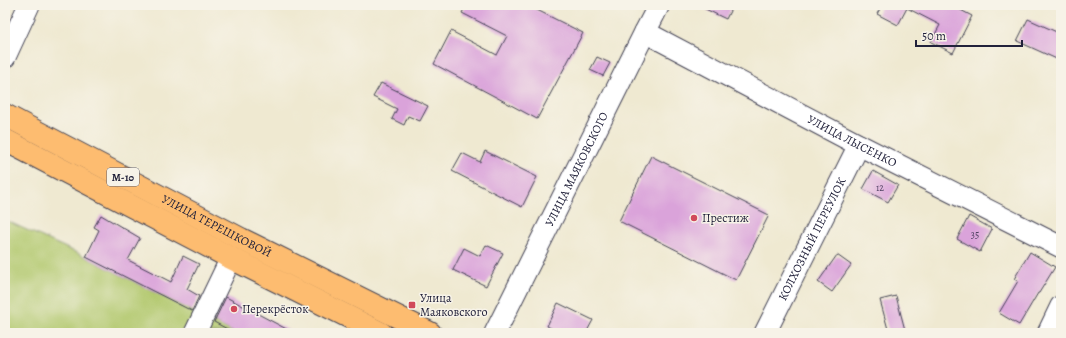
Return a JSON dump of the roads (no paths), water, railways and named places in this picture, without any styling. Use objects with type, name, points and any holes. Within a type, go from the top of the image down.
[{"type":"highway","name":"УЛИЦА ТЕРЕШКОВОЙ","points":[[5,115],[241,238],[430,333]]},
{"type":"highway","name":"УЛИЦА ТЕРЕШКОВОЙ","points":[[5,140],[231,258],[381,333]]},
{"type":"street","points":[[5,57],[30,5]]},
{"type":"street","name":"УЛИЦА МАЯКОВСКОГО","points":[[494,333],[659,5]]},
{"type":"street","name":"УЛИЦА ЛЫСЕНКО","points":[[645,32],[859,144],[1061,247]]},
{"type":"street","name":"КОЛХОЗНЫЙ ПЕРЕУЛОК","points":[[765,333],[859,144]]},
{"type":"street","points":[[195,333],[231,258]]},
{"type":"street","points":[[1048,333],[1061,306]]},
{"type":"place","name":"Престиж","points":[[694,218]]},
{"type":"place","name":"Улица Маяковского","points":[[412,305]]},
{"type":"place","name":"Перекрёсток","points":[[234,309]]}]
